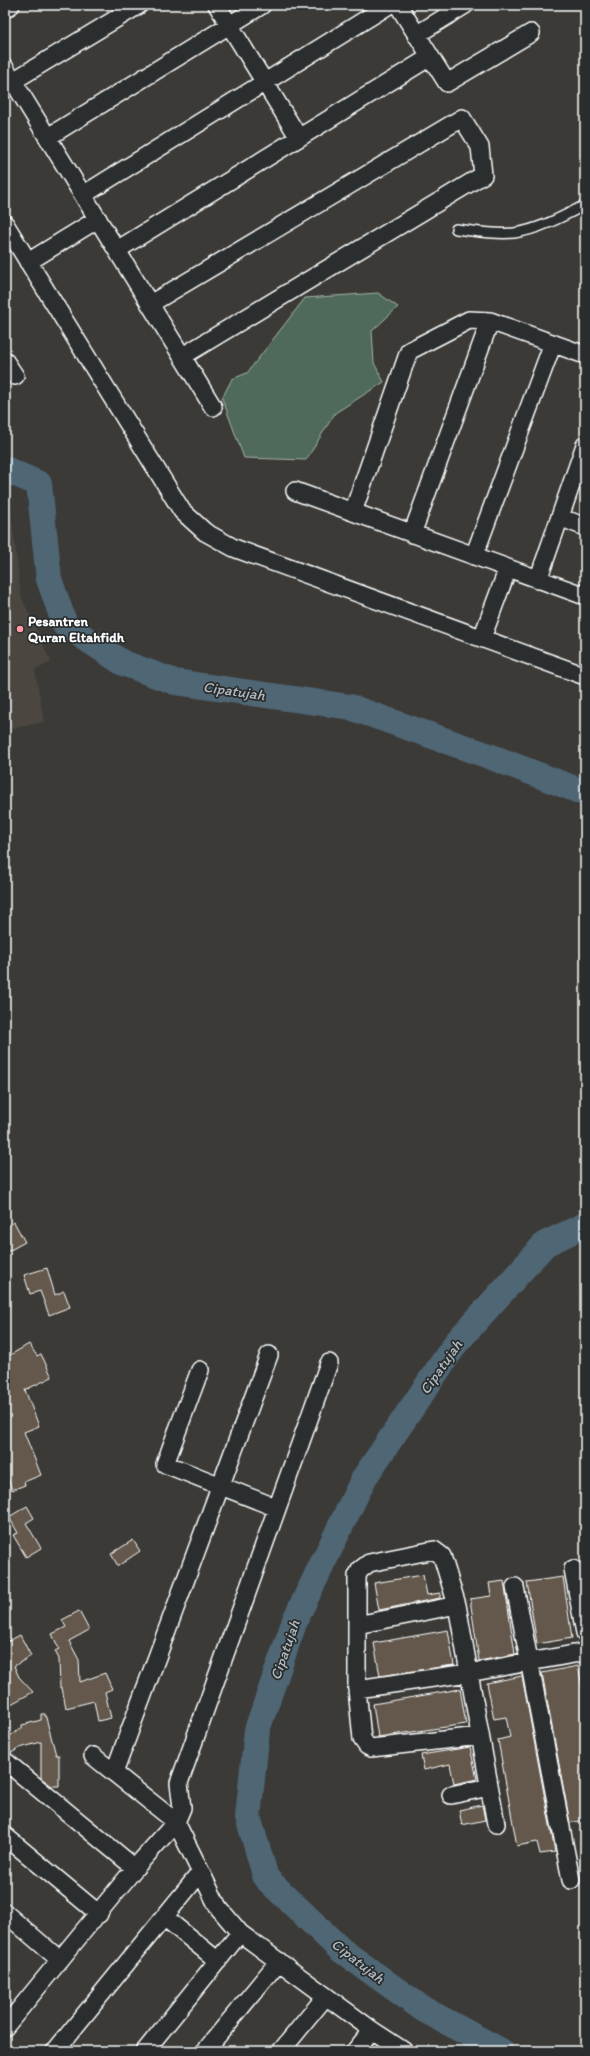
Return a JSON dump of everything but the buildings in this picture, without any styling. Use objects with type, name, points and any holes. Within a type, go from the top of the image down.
[{"type":"street","points":[[5,9],[11,5]]},
{"type":"street","points":[[139,5],[9,74],[213,406]]},
{"type":"street","points":[[217,5],[299,138]]},
{"type":"street","points":[[48,137],[262,5]]},
{"type":"street","points":[[84,195],[389,5]]},
{"type":"street","points":[[398,5],[447,83],[531,33]]},
{"type":"street","points":[[416,35],[464,5]]},
{"type":"street","points":[[117,250],[430,57]]},
{"type":"street","points":[[150,304],[462,118],[480,147],[483,175],[182,356]]},
{"type":"street","points":[[28,262],[98,219]]},
{"type":"street","points":[[5,224],[182,511],[205,532],[234,548],[585,676]]},
{"type":"street","points":[[353,512],[409,350],[469,320],[490,321],[585,354]]},
{"type":"street","points":[[412,534],[490,321]]},
{"type":"street","points":[[474,556],[553,343]]},
{"type":"street","points":[[5,360],[15,376]]},
{"type":"street","points":[[538,580],[584,451]]},
{"type":"street","points":[[295,491],[585,596]]},
{"type":"street","points":[[560,517],[585,526]]},
{"type":"street","points":[[482,638],[508,568]]},
{"type":"street","points":[[114,1773],[269,1355]]},
{"type":"street","points":[[5,2028],[135,1868],[176,1822],[182,1808],[179,1783],[329,1363]]},
{"type":"street","points":[[200,1370],[165,1464],[277,1508]]},
{"type":"street","points":[[480,1736],[371,1748],[367,1746],[362,1739],[357,1689],[357,1576],[360,1570],[369,1563],[429,1550],[434,1550],[442,1556],[457,1605],[496,1824]]},
{"type":"street","points":[[573,1569],[585,1633]]},
{"type":"street","points":[[515,1587],[571,1880]]},
{"type":"street","points":[[357,1625],[457,1605]]},
{"type":"street","points":[[357,1689],[468,1673],[585,1652]]},
{"type":"street","points":[[93,1756],[176,1822],[218,1907],[240,1933],[372,2030],[404,2051]]},
{"type":"street","points":[[5,1761],[135,1868]]},
{"type":"street","points":[[451,1795],[489,1787]]},
{"type":"street","points":[[5,1836],[99,1914]]},
{"type":"street","points":[[55,2051],[200,1873]]},
{"type":"street","points":[[5,1913],[60,1960]]},
{"type":"street","points":[[164,1918],[218,1961]]},
{"type":"street","points":[[145,2051],[240,1933]]},
{"type":"street","points":[[205,2051],[279,1961]]},
{"type":"street","points":[[282,2051],[326,1996]]},
{"type":"street","points":[[355,2051],[372,2030]]},
{"type":"lane","points":[[456,229],[490,233],[515,233],[553,220],[585,205]]},
{"type":"shaded area","name":"Pesantren Quran Eltahfidh","points":[[5,491],[9,494],[21,596],[51,662],[35,670],[44,722],[5,730]]},
{"type":"green space","points":[[378,293],[398,307],[372,331],[374,363],[384,382],[335,413],[306,460],[244,458],[222,398],[232,379],[247,373],[305,298]]},
{"type":"waterway","name":"Cipatujah","points":[[5,469],[39,484],[49,579],[65,625],[123,663],[175,682],[350,707],[489,756],[585,793]]},
{"type":"waterway","name":"Cipatujah","points":[[501,2051],[423,2009],[341,1950],[266,1878],[248,1817],[257,1730],[295,1620],[364,1478],[456,1343],[545,1244],[585,1225]]},
{"type":"place","name":"Pesantren Quran Eltahfidh","points":[[20,629]]}]
